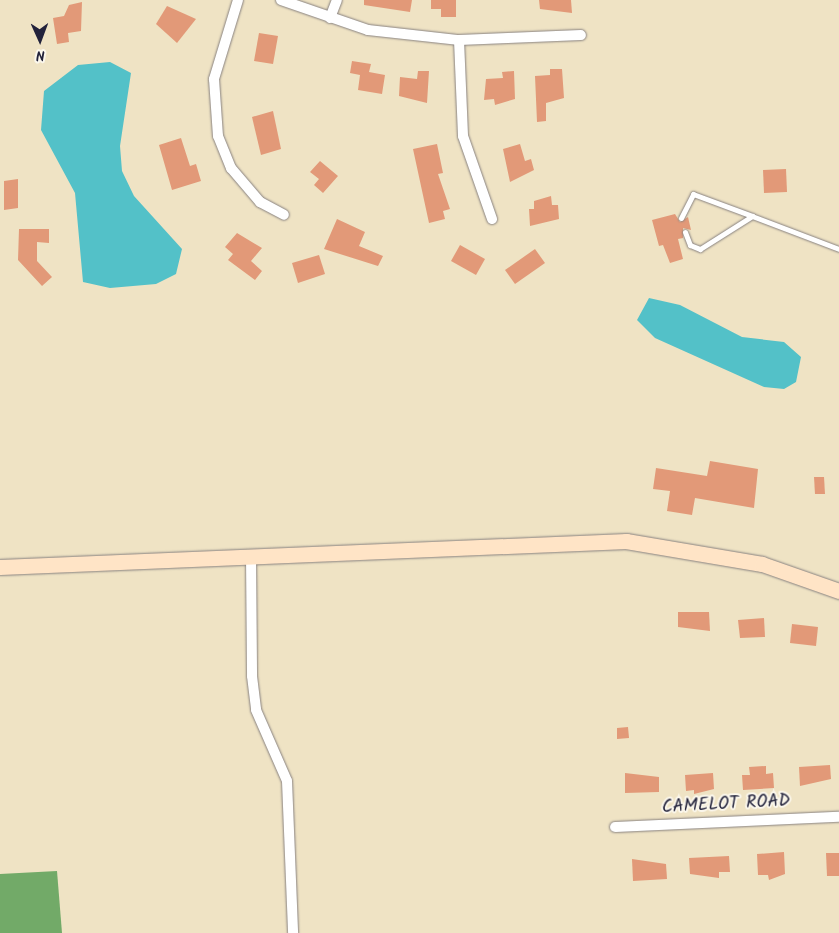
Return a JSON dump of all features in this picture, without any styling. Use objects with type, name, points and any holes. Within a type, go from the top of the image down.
[{"type":"main road","points":[[0,567],[626,541],[762,564],[839,591]]},
{"type":"street","points":[[238,0],[214,79],[218,136],[231,168],[260,202],[284,215]]},
{"type":"street","points":[[281,0],[368,30],[459,40],[582,35]]},
{"type":"street","points":[[330,18],[337,0]]},
{"type":"street","points":[[459,40],[463,136],[492,219]]},
{"type":"street","points":[[252,556],[252,676],[256,710],[287,781],[293,933]]},
{"type":"street","name":"CAMELOT ROAD","points":[[615,827],[839,817]]},
{"type":"lane","points":[[681,218],[693,194],[839,249]]},
{"type":"lane","points":[[685,232],[690,244],[700,248],[752,216]]},
{"type":"green space","points":[[57,871],[62,933],[0,933],[0,874]]},
{"type":"water","points":[[110,62],[131,73],[120,146],[122,171],[134,196],[182,249],[176,274],[156,284],[110,288],[83,282],[75,193],[41,130],[44,91],[78,65]]},
{"type":"water","points":[[649,298],[680,305],[742,337],[784,342],[801,357],[796,382],[784,389],[764,387],[655,338],[637,320]]},
{"type":"building","points":[[364,0],[412,0],[410,12],[364,5]]},
{"type":"building","points":[[431,0],[456,0],[456,17],[441,17],[441,9],[431,9]]},
{"type":"building","points":[[539,0],[571,0],[572,13],[540,9]]},
{"type":"building","points":[[82,2],[81,31],[68,33],[69,42],[57,44],[53,18],[64,16],[69,5]]},
{"type":"building","points":[[167,6],[196,19],[177,43],[156,24]]},
{"type":"building","points":[[259,33],[278,36],[273,64],[254,61]]},
{"type":"building","points":[[352,61],[371,64],[369,72],[385,75],[382,94],[358,90],[360,75],[350,73]]},
{"type":"building","points":[[550,69],[562,69],[564,98],[546,103],[546,121],[537,122],[535,76],[550,75]]},
{"type":"building","points":[[418,71],[429,71],[427,103],[399,96],[400,77],[417,79]]},
{"type":"building","points":[[514,71],[515,99],[495,105],[494,99],[484,100],[486,79],[503,78],[502,72]]},
{"type":"building","points":[[273,111],[281,149],[261,155],[252,117]]},
{"type":"building","points":[[181,138],[190,166],[196,164],[201,181],[172,190],[159,145]]},
{"type":"building","points":[[437,144],[443,173],[438,174],[450,209],[443,211],[445,219],[429,223],[413,149]]},
{"type":"building","points":[[520,144],[525,161],[531,159],[534,170],[510,182],[503,149]]},
{"type":"building","points":[[320,161],[338,176],[323,193],[314,185],[319,179],[310,172]]},
{"type":"building","points":[[786,169],[787,192],[764,193],[763,170]]},
{"type":"building","points":[[18,179],[18,208],[4,210],[4,181]]},
{"type":"building","points":[[551,196],[552,205],[558,205],[559,219],[530,226],[529,209],[534,209],[534,201]]},
{"type":"building","points":[[675,214],[680,222],[688,217],[691,230],[683,228],[683,238],[678,239],[683,259],[670,263],[663,245],[659,246],[652,220]]},
{"type":"building","points":[[337,219],[365,232],[359,246],[383,256],[378,266],[324,249]]},
{"type":"building","points":[[19,229],[49,229],[49,243],[37,242],[37,261],[52,277],[42,286],[18,260]]},
{"type":"building","points":[[237,233],[262,248],[251,261],[262,271],[255,280],[228,260],[233,254],[225,247]]},
{"type":"building","points":[[460,245],[485,259],[476,275],[451,261]]},
{"type":"building","points":[[535,249],[545,263],[515,284],[505,270]]},
{"type":"building","points":[[319,255],[325,274],[298,283],[292,263]]},
{"type":"building","points":[[710,461],[758,469],[754,508],[695,498],[692,515],[667,511],[670,491],[653,489],[656,468],[707,476]]},
{"type":"building","points":[[814,477],[824,477],[825,494],[815,494]]},
{"type":"building","points":[[678,612],[709,612],[710,631],[678,627]]},
{"type":"building","points":[[764,618],[765,637],[740,638],[738,620]]},
{"type":"building","points":[[792,624],[818,627],[816,646],[790,643]]},
{"type":"building","points":[[628,727],[629,738],[617,739],[617,728]]},
{"type":"building","points":[[830,765],[831,779],[800,786],[799,767]]},
{"type":"building","points":[[766,766],[766,774],[773,773],[774,788],[743,790],[742,775],[750,775],[749,767]]},
{"type":"building","points":[[625,773],[659,777],[659,792],[625,793]]},
{"type":"building","points":[[713,773],[714,789],[694,794],[694,790],[686,791],[685,775]]},
{"type":"building","points":[[784,852],[785,874],[769,880],[768,875],[758,875],[757,854]]},
{"type":"building","points":[[826,853],[839,853],[839,876],[827,876]]},
{"type":"building","points":[[729,856],[730,872],[719,872],[719,878],[690,874],[689,858]]},
{"type":"building","points":[[632,859],[666,864],[667,879],[633,881]]}]
